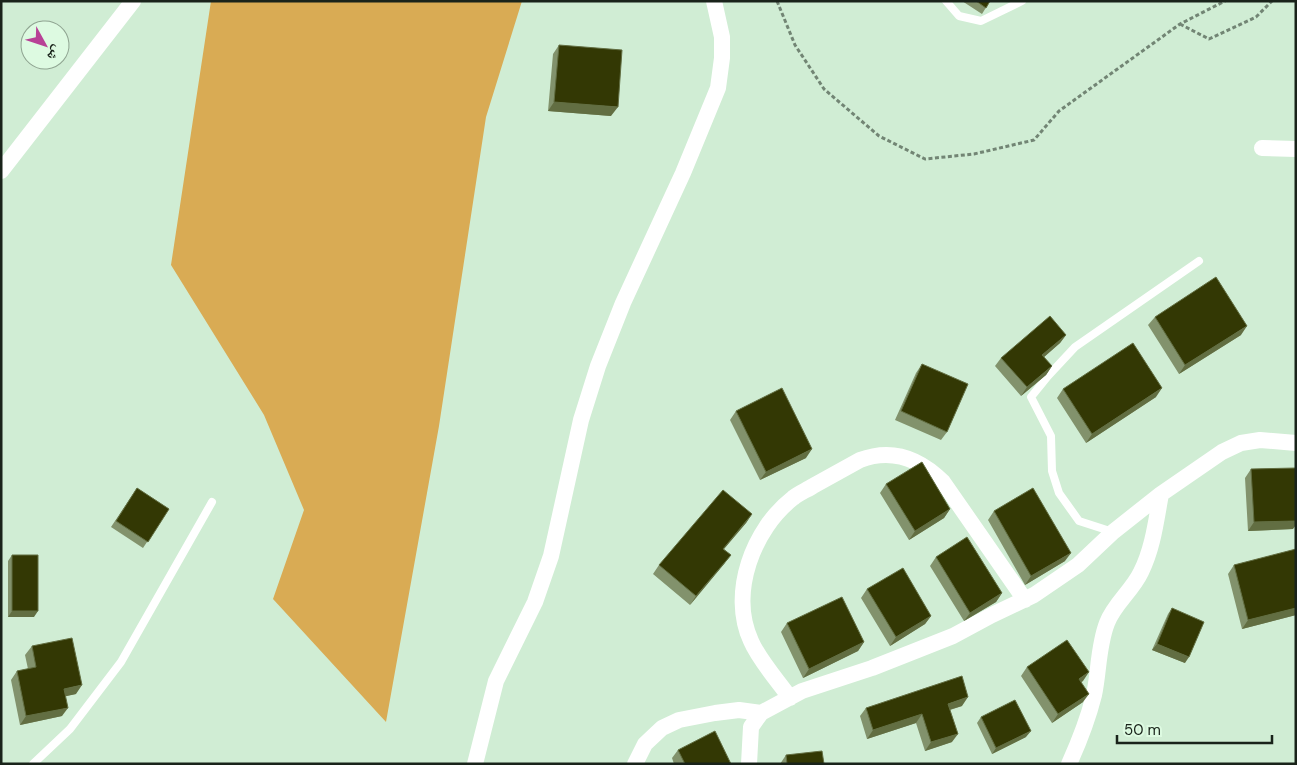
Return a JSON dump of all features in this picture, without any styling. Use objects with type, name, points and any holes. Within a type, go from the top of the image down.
[{"type":"street","points":[[1,171],[133,1]]},
{"type":"street","points":[[475,764],[496,681],[535,602],[551,556],[581,420],[598,366],[623,303],[683,173],[718,88],[722,58],[722,37],[714,1]]},
{"type":"street","points":[[1262,148],[1296,149]]},
{"type":"street","points":[[749,764],[752,727],[762,713],[802,691],[872,668],[953,636],[1034,595],[1078,564],[1113,532],[1161,494],[1222,452],[1240,443],[1260,440],[1296,443]]},
{"type":"street","points":[[790,698],[760,656],[746,629],[743,615],[743,597],[749,562],[766,527],[794,497],[860,460],[886,454],[900,456],[914,460],[934,473],[943,482],[1025,600]]},
{"type":"street","points":[[1069,764],[1086,722],[1094,695],[1107,622],[1114,608],[1140,574],[1149,554],[1161,494]]},
{"type":"street","points":[[635,764],[645,744],[662,728],[679,720],[739,710],[762,713]]},
{"type":"lane","points":[[946,1],[959,16],[981,21],[1022,1]]},
{"type":"lane","points":[[1113,532],[1079,521],[1059,493],[1052,471],[1051,436],[1030,397],[1075,348],[1199,260]]},
{"type":"lane","points":[[32,764],[70,729],[121,662],[212,502]]},
{"type":"path","points":[[777,1],[795,45],[824,89],[879,136],[925,159],[974,154],[1034,140],[1059,111],[1180,24],[1225,1]]},
{"type":"path","points":[[1180,24],[1209,39],[1256,17],[1272,1]]},
{"type":"shaded area","points":[[211,1],[522,1],[486,117],[439,426],[386,722],[273,599],[304,510],[264,415],[171,265]]},
{"type":"building","points":[[976,1],[990,1],[986,8]]},
{"type":"building","points":[[559,45],[622,50],[618,107],[554,102]]},
{"type":"building","points":[[1216,277],[1247,326],[1185,365],[1155,317]]},
{"type":"building","points":[[1050,316],[1066,335],[1042,355],[1052,366],[1027,387],[1001,358]]},
{"type":"building","points":[[1133,343],[1162,388],[1092,434],[1063,389]]},
{"type":"building","points":[[922,364],[968,384],[947,432],[901,411]]},
{"type":"building","points":[[782,388],[812,449],[766,472],[736,411]]},
{"type":"building","points":[[922,462],[950,509],[915,531],[886,484]]},
{"type":"building","points":[[1296,468],[1296,521],[1254,522],[1251,469]]},
{"type":"building","points":[[137,488],[169,509],[148,542],[116,521]]},
{"type":"building","points":[[1033,488],[1071,553],[1031,576],[994,511]]},
{"type":"building","points":[[723,490],[752,514],[723,549],[731,555],[696,596],[659,565]]},
{"type":"building","points":[[967,537],[1002,593],[970,613],[936,557]]},
{"type":"building","points":[[1296,549],[1296,608],[1248,620],[1234,565]]},
{"type":"building","points":[[12,555],[38,555],[38,611],[12,611]]},
{"type":"building","points":[[903,568],[931,616],[896,637],[867,589]]},
{"type":"building","points":[[842,597],[864,642],[809,669],[787,623]]},
{"type":"building","points":[[1172,608],[1204,622],[1189,657],[1157,644]]},
{"type":"building","points":[[72,638],[82,685],[64,689],[68,708],[26,716],[17,671],[36,667],[32,646]]},
{"type":"building","points":[[1067,640],[1089,672],[1079,679],[1089,694],[1058,714],[1027,667]]},
{"type":"building","points":[[962,676],[968,697],[948,704],[958,734],[931,742],[922,714],[873,730],[866,708]]},
{"type":"building","points":[[1015,700],[1031,731],[996,748],[981,717]]},
{"type":"building","points":[[715,731],[731,764],[685,764],[678,750]]},
{"type":"building","points":[[822,751],[824,764],[787,764],[786,755]]}]
